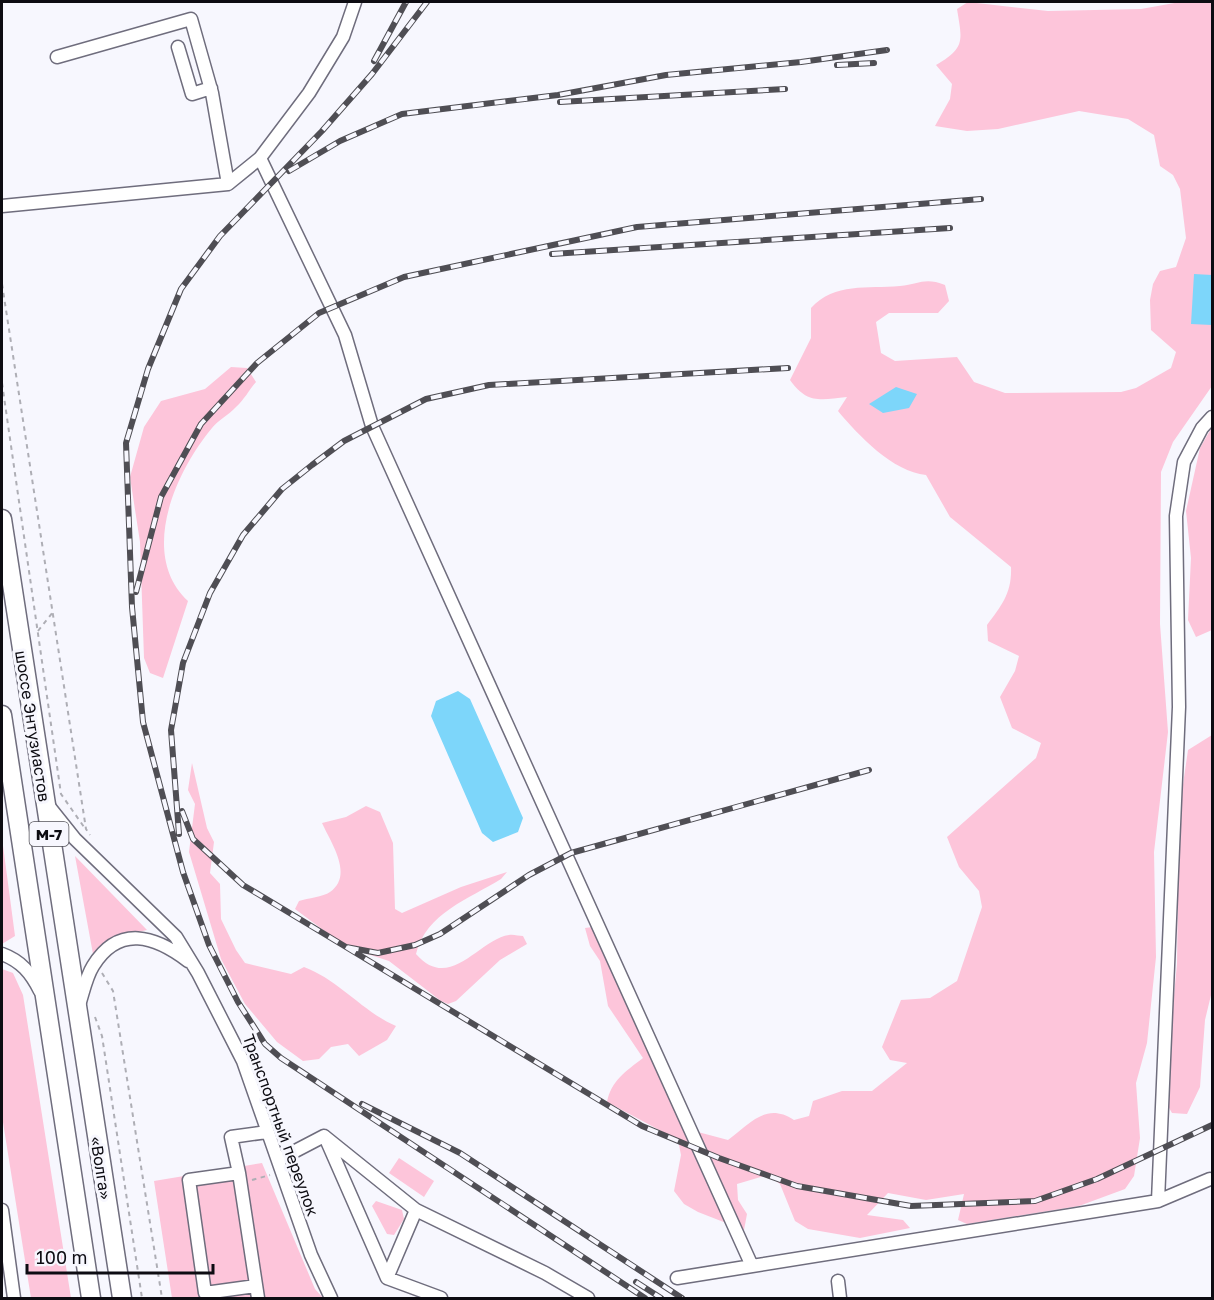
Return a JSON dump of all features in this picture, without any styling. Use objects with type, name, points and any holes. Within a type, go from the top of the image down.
[{"type":"highway","name":"шоссе Энтузиастов","points":[[2,519],[44,800],[85,1013],[80,1038]]},
{"type":"highway","name":"шоссе Энтузиастов","points":[[2,715],[51,1044]]},
{"type":"highway","name":"«Волга»","points":[[80,1038],[122,1299]]},
{"type":"highway","name":"«Волга»","points":[[51,1044],[90,1299]]},
{"type":"street","points":[[2,206],[228,183],[260,159],[309,93],[343,37],[355,2]]},
{"type":"street","points":[[57,57],[191,19],[211,88],[228,183]]},
{"type":"street","points":[[178,48],[192,94],[211,88]]},
{"type":"street","points":[[260,159],[345,335],[372,426],[752,1266]]},
{"type":"street","points":[[1158,1201],[1179,707],[1176,516],[1184,462],[1202,428],[1212,417]]},
{"type":"street","name":"Транспортный переулок","points":[[44,800],[75,839],[147,900],[198,969],[243,1061],[311,1255],[331,1299]]},
{"type":"street","points":[[85,1013],[93,966],[115,942],[140,938],[153,940],[168,946],[198,969]]},
{"type":"street","points":[[2,954],[12,957],[31,972],[44,998]]},
{"type":"street","points":[[258,1299],[239,1173],[231,1137],[267,1132]]},
{"type":"street","points":[[278,1160],[324,1136]]},
{"type":"street","points":[[324,1136],[416,1210],[545,1273],[588,1299]]},
{"type":"street","points":[[324,1136],[387,1278],[441,1299]]},
{"type":"street","points":[[239,1173],[189,1180],[205,1293],[256,1286]]},
{"type":"street","points":[[677,1278],[1158,1201],[1210,1179]]},
{"type":"street","points":[[2,1210],[7,1283],[14,1299]]},
{"type":"street","points":[[387,1278],[416,1210]]},
{"type":"street","points":[[838,1281],[840,1299]]},
{"type":"path","points":[[2,284],[86,830]]},
{"type":"path","points":[[2,383],[61,794],[91,837]]},
{"type":"path","points":[[38,632],[53,612]]},
{"type":"path","points":[[99,971],[113,991],[162,1299]]},
{"type":"path","points":[[85,1013],[102,1036],[142,1299]]},
{"type":"path","points":[[262,1177],[272,1174]]},
{"type":"shaded area","points":[[968,2],[1048,11],[1141,9],[1180,2],[1212,2],[1212,386],[1173,442],[1161,472],[1160,624],[1168,732],[1154,852],[1156,957],[1147,1043],[1136,1083],[1140,1138],[1134,1176],[1125,1189],[1079,1206],[967,1224],[958,1220],[964,1194],[926,1200],[888,1193],[867,1215],[903,1220],[910,1228],[860,1238],[808,1229],[795,1221],[780,1184],[767,1175],[737,1184],[738,1200],[747,1214],[744,1230],[684,1204],[674,1191],[681,1155],[678,1140],[607,1102],[616,1082],[643,1058],[608,1006],[600,961],[590,946],[585,928],[600,926],[613,949],[647,1022],[686,1121],[698,1132],[728,1140],[752,1121],[767,1114],[784,1115],[794,1120],[809,1116],[813,1101],[842,1091],[872,1091],[907,1063],[890,1060],[882,1047],[901,1000],[930,998],[957,981],[982,907],[979,891],[959,867],[947,837],[1036,758],[1041,743],[1012,728],[1000,697],[1015,671],[1019,656],[988,641],[987,625],[1008,592],[1011,567],[950,517],[926,475],[901,467],[889,460],[856,431],[838,411],[847,397],[815,399],[796,388],[790,380],[811,338],[811,308],[830,294],[852,288],[900,286],[927,281],[945,285],[949,301],[938,313],[889,313],[876,322],[881,353],[895,361],[957,357],[974,382],[1005,393],[1121,392],[1136,388],[1171,368],[1176,352],[1151,330],[1150,300],[1153,284],[1160,271],[1176,267],[1186,238],[1180,189],[1173,175],[1160,166],[1154,135],[1128,119],[1079,111],[998,129],[967,131],[935,126],[950,99],[952,84],[936,65],[957,48],[960,42],[960,28],[957,9]]},
{"type":"shaded area","points":[[231,367],[247,368],[256,382],[239,404],[214,425],[199,446],[175,489],[168,513],[164,537],[166,560],[173,582],[188,601],[163,678],[150,673],[144,658],[140,542],[130,477],[144,427],[161,401],[205,389]]},
{"type":"shaded area","points":[[1212,427],[1212,630],[1196,637],[1188,620],[1191,558],[1186,511],[1200,448]]},
{"type":"shaded area","points":[[1212,735],[1212,991],[1205,1020],[1200,1087],[1187,1114],[1172,1113],[1164,1099],[1177,964],[1179,812],[1188,750]]},
{"type":"shaded area","points":[[192,763],[207,828],[214,842],[210,873],[220,884],[221,919],[245,963],[291,974],[304,967],[317,973],[373,1013],[396,1026],[387,1040],[359,1056],[348,1044],[331,1047],[319,1059],[303,1061],[277,1042],[245,1004],[221,959],[189,852],[195,804],[188,790]]},
{"type":"shaded area","points":[[366,806],[380,812],[393,843],[395,909],[402,913],[461,887],[507,872],[501,879],[450,909],[429,928],[421,940],[416,954],[429,965],[441,968],[464,961],[498,939],[511,935],[523,936],[527,944],[500,960],[456,1001],[448,1004],[441,1001],[389,961],[346,947],[295,909],[299,901],[330,892],[337,885],[340,877],[335,849],[322,823],[346,817]]},
{"type":"shaded area","points":[[2,838],[15,936],[2,944]]},
{"type":"shaded area","points":[[75,856],[147,930],[112,938],[93,954]]},
{"type":"shaded area","points":[[2,969],[13,973],[23,995],[71,1298],[31,1298],[2,1116]]},
{"type":"shaded area","points":[[399,1158],[434,1181],[424,1197],[389,1173]]},
{"type":"shaded area","points":[[262,1163],[315,1289],[323,1298],[172,1298],[154,1181]]},
{"type":"shaded area","points":[[376,1201],[402,1210],[404,1219],[394,1235],[387,1234],[372,1206]]},
{"type":"water","points":[[1194,274],[1212,275],[1212,325],[1191,324]]},
{"type":"water","points":[[896,387],[917,394],[909,408],[883,413],[869,404]]},
{"type":"water","points":[[458,691],[470,699],[523,818],[518,832],[493,842],[482,833],[431,716],[436,701]]},
{"type":"railway","points":[[374,61],[406,2]]},
{"type":"railway","points":[[427,2],[372,74],[322,131],[220,236],[181,289],[148,369],[126,443],[132,607],[143,722],[183,872],[209,945],[238,1002],[265,1044],[281,1058],[645,1298]]},
{"type":"railway","points":[[289,171],[340,141],[402,114],[558,95],[666,75],[801,62],[887,50]]},
{"type":"railway","points":[[837,65],[874,63]]},
{"type":"railway","points":[[560,102],[785,89]]},
{"type":"railway","points":[[136,592],[161,497],[201,424],[257,363],[319,313],[404,277],[637,227],[981,199]]},
{"type":"railway","points":[[552,254],[950,228]]},
{"type":"railway","points":[[179,834],[171,730],[183,663],[210,593],[243,535],[282,489],[312,465],[344,441],[426,399],[489,385],[788,368]]},
{"type":"railway","points":[[182,811],[193,839],[243,885],[346,947],[378,953],[415,945],[440,934],[529,875],[571,853],[869,770]]},
{"type":"railway","points":[[346,947],[642,1126],[719,1158],[797,1186],[911,1206],[1035,1201],[1097,1179],[1212,1125]]},
{"type":"railway","points":[[362,1104],[460,1153],[682,1298]]},
{"type":"railway","points":[[636,1282],[661,1298]]}]
